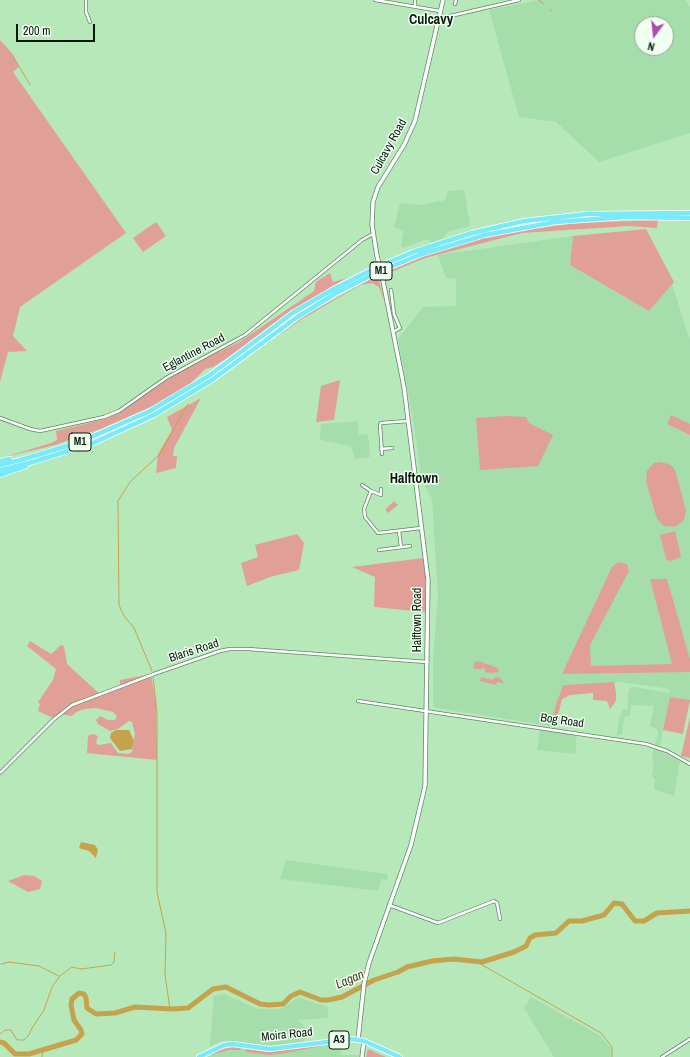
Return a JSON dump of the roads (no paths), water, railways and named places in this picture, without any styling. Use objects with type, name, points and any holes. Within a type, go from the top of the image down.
[{"type":"highway","name":"M1","points":[[0,465],[39,455],[90,438],[150,411],[210,375],[294,312],[330,291],[373,269],[413,252],[472,233],[524,221],[587,214],[690,213]]},
{"type":"highway","name":"M1","points":[[0,470],[33,462],[93,443],[154,415],[212,380],[296,318],[336,293],[376,273],[419,255],[485,235],[555,222],[625,217],[690,218]]},
{"type":"highway","points":[[0,461],[39,455]]},
{"type":"highway","points":[[0,475],[22,468],[33,462]]},
{"type":"highway","name":"Moira Road","points":[[200,1057],[224,1045],[240,1045],[270,1049],[339,1040],[358,1040],[400,1057]]},
{"type":"street","points":[[86,0],[86,12],[90,22]]},
{"type":"street","points":[[375,0],[415,8],[440,11]]},
{"type":"street","points":[[415,0],[415,8]]},
{"type":"street","name":"Culcavy Road","points":[[377,256],[373,234],[372,214],[375,195],[378,187],[404,145],[415,121],[443,0]]},
{"type":"street","points":[[455,4],[456,0]]},
{"type":"street","points":[[439,16],[446,17],[519,0]]},
{"type":"street","name":"Eglantine Road","points":[[0,418],[40,431],[104,417],[119,411],[166,378],[245,335],[362,240],[373,234]]},
{"type":"street","name":"Halftown Road","points":[[358,1040],[365,977],[370,956],[411,845],[423,800],[425,786],[428,580],[401,367],[377,256]]},
{"type":"street","name":"Halftown Road","points":[[391,290],[394,314],[400,328],[393,332]]},
{"type":"street","points":[[382,454],[381,423],[408,421]]},
{"type":"street","points":[[381,449],[392,448]]},
{"type":"street","points":[[362,485],[381,495],[381,489]]},
{"type":"street","points":[[371,491],[364,509],[366,519],[378,533],[421,528]]},
{"type":"street","points":[[398,530],[401,547]]},
{"type":"street","points":[[379,550],[410,546]]},
{"type":"street","name":"Blaris Road","points":[[0,773],[53,720],[72,705],[220,651],[241,649],[427,662]]},
{"type":"street","name":"Bog Road","points":[[358,701],[646,744],[667,751],[690,764]]},
{"type":"street","points":[[388,905],[438,923],[494,901],[497,903],[500,919]]},
{"type":"street","points":[[662,1057],[690,1039]]},
{"type":"street","points":[[362,1057],[364,1042]]},
{"type":"waterway","points":[[538,0],[544,4]]},
{"type":"waterway","points":[[13,56],[30,85]]},
{"type":"waterway","points":[[152,671],[134,628],[124,616],[119,605],[118,501],[130,482],[159,455],[188,404]]},
{"type":"waterway","points":[[153,676],[157,713],[157,892],[166,933],[165,975],[170,1009]]},
{"type":"waterway","name":"Lagan","points":[[0,1042],[4,1043],[15,1054],[29,1054],[76,1040],[82,1034],[74,1020],[71,1005],[72,999],[79,993],[84,994],[87,1008],[96,1014],[115,1013],[135,1007],[172,1009],[188,1008],[213,989],[226,987],[260,1004],[283,1004],[291,996],[300,992],[321,1000],[328,1000],[342,997],[374,980],[398,972],[407,967],[432,961],[454,959],[482,962],[514,952],[526,946],[530,938],[535,935],[556,933],[569,921],[582,921],[604,915],[614,903],[622,904],[635,921],[644,921],[657,913],[690,911]]},
{"type":"waterway","points":[[0,1034],[5,1030],[11,1030],[17,1040],[24,1040],[29,1035],[44,1010],[52,987],[60,976],[72,967],[81,969],[111,965],[114,962],[115,952]]},
{"type":"waterway","points":[[1,964],[9,962],[39,966],[59,976]]},
{"type":"waterway","points":[[477,962],[601,1033],[612,1047],[612,1057]]},
{"type":"waterway","name":"Lagan","points":[[42,1057],[43,1049]]},
{"type":"district","name":"Culcavy","points":[[431,20]]},
{"type":"district","name":"Halftown","points":[[414,479]]}]
